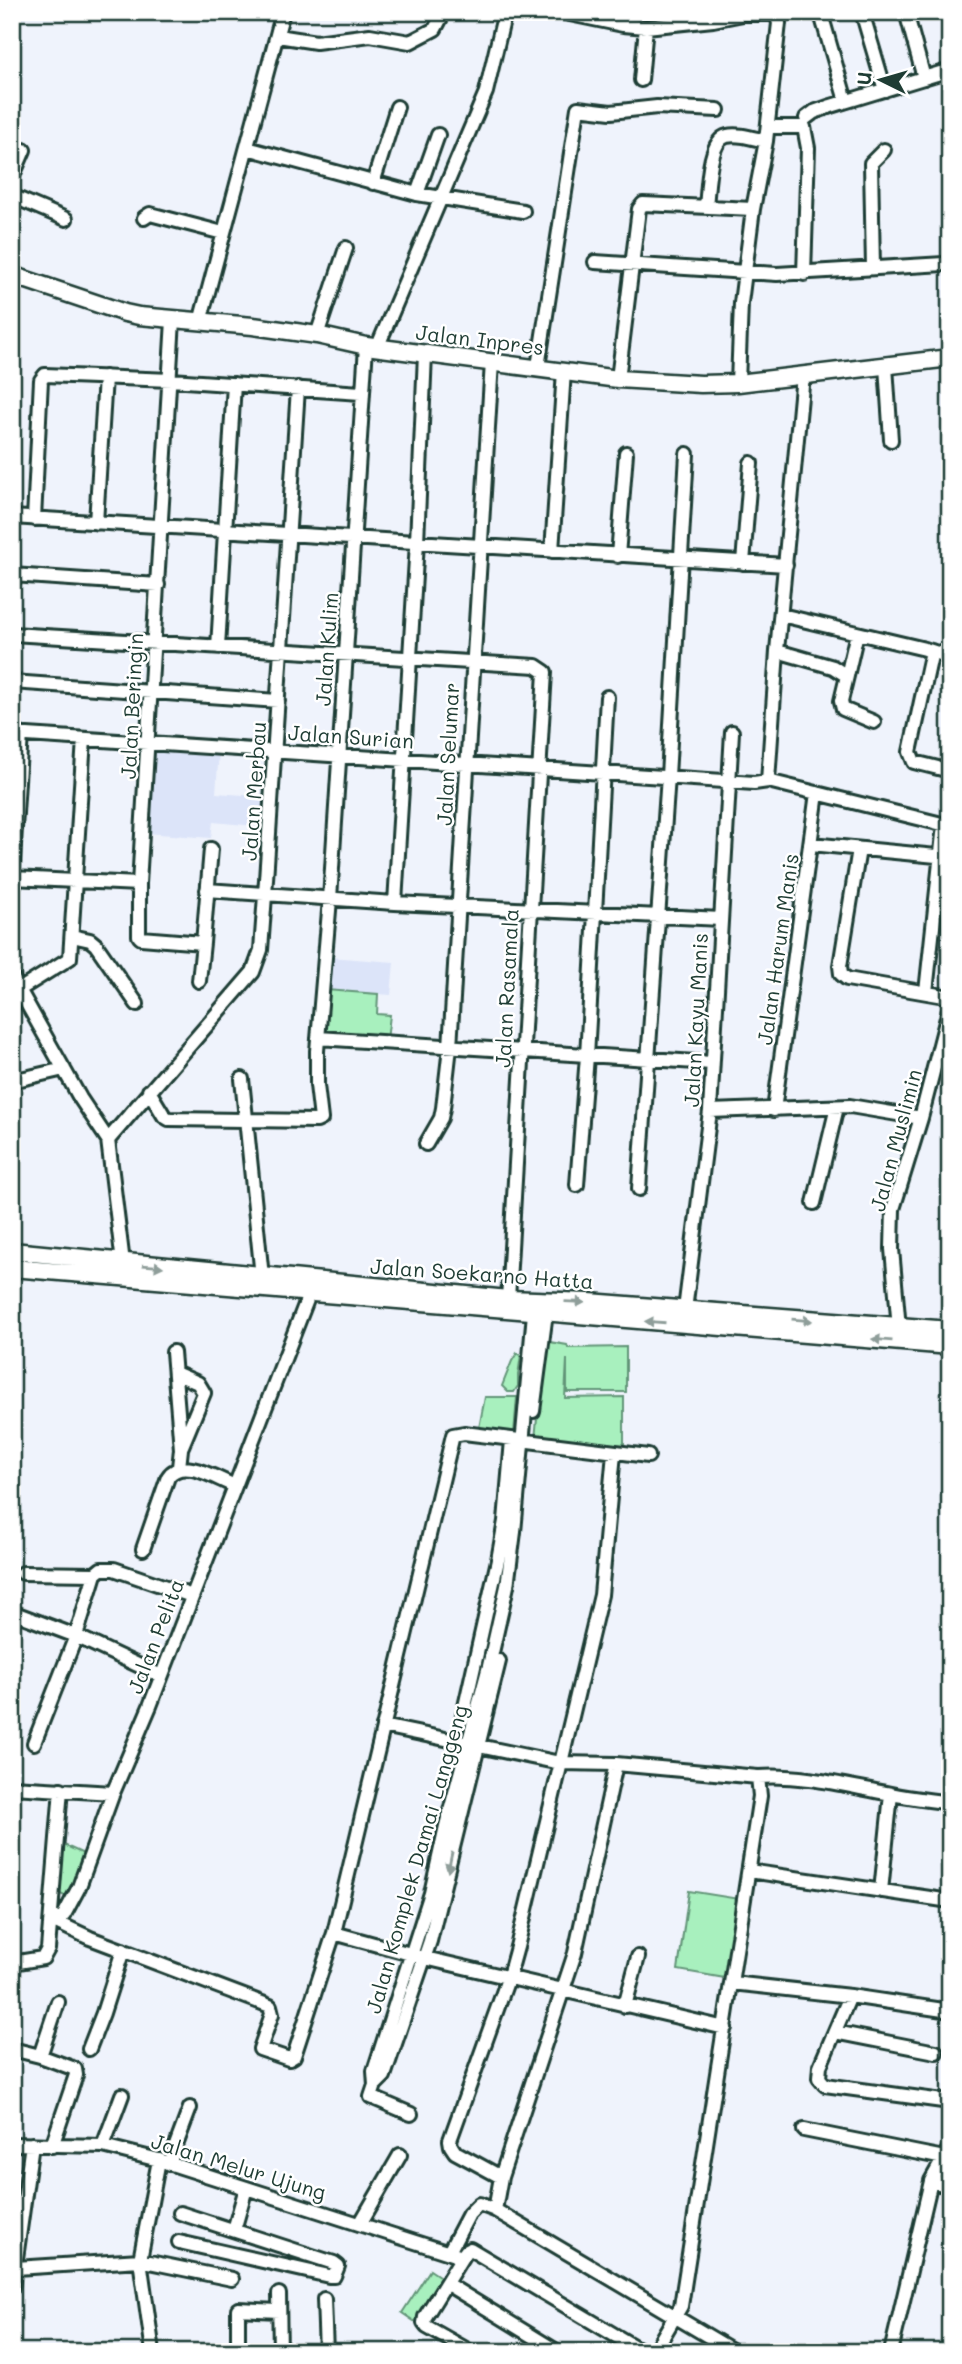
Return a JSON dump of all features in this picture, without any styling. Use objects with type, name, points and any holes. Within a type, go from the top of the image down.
[{"type":"main road","name":"Jalan Inpres","points":[[12,275],[125,313],[173,320],[253,326],[317,335],[371,347],[618,379],[701,384],[738,383],[950,358]]},
{"type":"main road","name":"Jalan Soekarno Hatta","points":[[12,1251],[58,1265],[310,1292],[950,1346]]},
{"type":"main road","name":"Jalan Soekarno Hatta","points":[[12,1268],[123,1263],[508,1299],[589,1302],[950,1330]]},
{"type":"street","points":[[200,322],[283,12]]},
{"type":"street","points":[[278,36],[316,41],[370,35],[410,43],[435,29],[444,12]]},
{"type":"street","name":"Jalan Kulim","points":[[247,1121],[321,1119],[317,1085],[318,1038],[330,899],[361,393],[371,347],[442,198],[487,88],[505,12]]},
{"type":"street","points":[[560,12],[646,27],[743,14],[770,13],[777,17],[779,23],[768,127],[744,273],[738,383]]},
{"type":"street","points":[[862,12],[885,90]]},
{"type":"street","points":[[905,12],[924,78]]},
{"type":"street","points":[[821,14],[846,102]]},
{"type":"street","points":[[641,80],[646,27]]},
{"type":"street","points":[[806,118],[814,112],[950,70]]},
{"type":"street","points":[[373,183],[397,107]]},
{"type":"street","points":[[538,367],[578,108],[611,111],[657,107],[718,110]]},
{"type":"street","points":[[768,127],[804,127],[808,148],[804,274]]},
{"type":"street","points":[[417,194],[438,135]]},
{"type":"street","points":[[706,207],[712,157],[718,142],[729,135],[766,141]]},
{"type":"street","points":[[247,148],[417,194],[523,211]]},
{"type":"street","points":[[12,178],[24,150]]},
{"type":"street","points":[[873,268],[871,163],[884,150]]},
{"type":"street","points":[[12,196],[66,219]]},
{"type":"street","points":[[618,379],[638,216],[643,204],[753,209]]},
{"type":"street","points":[[144,218],[150,214],[223,233]]},
{"type":"street","points":[[317,335],[346,248]]},
{"type":"street","points":[[595,262],[744,273],[804,274],[944,264]]},
{"type":"street","name":"Jalan Beringin","points":[[173,320],[139,884],[139,936],[202,943]]},
{"type":"street","points":[[395,903],[417,542],[425,354]]},
{"type":"street","name":"Jalan Selumar","points":[[426,1144],[443,1108],[450,1047],[492,362]]},
{"type":"street","points":[[886,366],[891,440]]},
{"type":"street","points":[[552,551],[564,371]]},
{"type":"street","points":[[34,519],[42,376],[52,374],[171,380],[361,393]]},
{"type":"street","points":[[768,781],[777,651],[803,375]]},
{"type":"street","points":[[96,523],[105,377]]},
{"type":"street","points":[[218,647],[234,384]]},
{"type":"street","name":"Jalan Merbau","points":[[108,1140],[257,966],[261,950],[265,895],[298,388]]},
{"type":"street","points":[[618,556],[626,453]]},
{"type":"street","points":[[639,1189],[659,915],[687,454]]},
{"type":"street","points":[[743,563],[751,463]]},
{"type":"street","points":[[12,517],[786,565]]},
{"type":"street","points":[[12,575],[158,584]]},
{"type":"street","points":[[781,615],[950,657]]},
{"type":"street","points":[[857,633],[841,701],[842,709],[874,722]]},
{"type":"street","points":[[12,634],[472,663]]},
{"type":"street","points":[[777,651],[833,667],[847,676]]},
{"type":"street","points":[[932,651],[910,752],[914,762],[950,771]]},
{"type":"street","name":"Jalan Rasamala","points":[[472,663],[536,667],[545,673],[508,1299]]},
{"type":"street","points":[[12,682],[278,701]]},
{"type":"street","points":[[577,1185],[607,697]]},
{"type":"street","name":"Jalan Kayu Manis","points":[[685,1310],[710,1111],[732,732]]},
{"type":"street","points":[[17,734],[12,877],[139,884]]},
{"type":"street","name":"Jalan Surian","points":[[17,734],[729,781],[768,781],[947,825]]},
{"type":"street","points":[[19,989],[67,961],[71,954],[84,739]]},
{"type":"street","name":"Jalan Harum Manis","points":[[774,1110],[817,793]]},
{"type":"street","points":[[926,992],[946,856],[947,825]]},
{"type":"street","points":[[811,844],[946,856]]},
{"type":"street","points":[[199,981],[211,849]]},
{"type":"street","points":[[859,849],[840,966],[841,974],[847,979],[950,997]]},
{"type":"street","points":[[208,890],[458,907],[721,919]]},
{"type":"street","points":[[72,936],[96,944],[137,1004]]},
{"type":"street","points":[[12,976],[64,1069],[108,1140],[123,1263]]},
{"type":"street","name":"Jalan Muslimin","points":[[899,1328],[892,1249],[893,1209],[921,1118],[950,1006]]},
{"type":"street","points":[[318,1038],[712,1063]]},
{"type":"street","points":[[12,1080],[64,1069]]},
{"type":"street","points":[[242,1079],[262,1276]]},
{"type":"street","points":[[149,1091],[164,1116],[169,1119],[247,1121]]},
{"type":"street","points":[[814,1203],[837,1107]]},
{"type":"street","points":[[710,1111],[850,1107],[921,1118]]},
{"type":"street","name":"Jalan Pelita","points":[[12,1963],[45,1956],[54,1923],[64,1915],[79,1887],[113,1793],[310,1292]]},
{"type":"street","name":"Jalan Komplek Damai Langgeng","points":[[473,1745],[507,1586],[521,1441],[540,1313]]},
{"type":"street","points":[[173,1352],[181,1449],[179,1467]]},
{"type":"street","points":[[175,1373],[198,1383],[204,1393],[181,1449]]},
{"type":"street","points":[[61,1789],[54,1923],[270,2006],[272,2014],[260,2049],[289,2059],[294,2056],[334,1933],[453,1435],[464,1433],[648,1456]]},
{"type":"street","points":[[500,2177],[456,2152],[450,2140],[509,1976],[601,1595],[614,1453]]},
{"type":"street","points":[[143,1549],[172,1470],[179,1467],[188,1468],[235,1486]]},
{"type":"street","points":[[462,1720],[494,1582],[513,1532]]},
{"type":"street","name":"Jalan Komplek Damai Langgeng","points":[[411,2113],[371,2097],[375,2085],[374,2071],[402,2008],[419,1956],[431,1893],[452,1827],[516,1584],[513,1532]]},
{"type":"street","points":[[34,1743],[76,1636],[95,1574],[101,1569],[114,1569],[192,1596]]},
{"type":"street","points":[[23,1573],[95,1574]]},
{"type":"street","points":[[494,1582],[507,1586]]},
{"type":"street","points":[[12,1612],[76,1636],[161,1676]]},
{"type":"street","points":[[476,1662],[489,1666]]},
{"type":"street","points":[[383,1726],[560,1763],[616,1763],[758,1777],[781,1775],[829,1780],[891,1794],[950,1803]]},
{"type":"street","points":[[495,2210],[500,2177],[575,1954],[616,1763]]},
{"type":"street","points":[[654,2352],[681,2306],[760,1796],[758,1777]]},
{"type":"street","points":[[12,1787],[113,1793]]},
{"type":"street","points":[[881,1891],[891,1794]]},
{"type":"street","points":[[748,1871],[950,1901]]},
{"type":"street","points":[[334,1933],[562,1991],[725,2028]]},
{"type":"street","points":[[89,2049],[123,1950]]},
{"type":"street","points":[[625,2006],[638,1957]]},
{"type":"street","points":[[732,1983],[850,1996],[950,2011]]},
{"type":"street","points":[[850,1996],[820,2066],[819,2078],[825,2085],[950,2102]]},
{"type":"street","points":[[40,2056],[58,2002]]},
{"type":"street","points":[[835,2032],[936,2052]]},
{"type":"street","points":[[12,2049],[73,2067],[76,2072],[52,2146]]},
{"type":"street","points":[[103,2146],[122,2095]]},
{"type":"street","points":[[153,2352],[140,2260],[164,2162],[190,2108]]},
{"type":"street","points":[[804,2130],[947,2153],[931,2181],[891,2352]]},
{"type":"street","name":"Jalan Melur Ujung","points":[[12,2144],[103,2146],[164,2162],[455,2255],[470,2249],[643,2352]]},
{"type":"street","points":[[12,2287],[32,2144]]},
{"type":"street","points":[[360,2224],[400,2155]]},
{"type":"street","points":[[931,2181],[950,2186]]},
{"type":"street","points":[[234,2230],[246,2188]]},
{"type":"street","points":[[462,2349],[424,2323],[425,2317],[447,2284],[469,2214],[479,2204],[495,2210],[735,2352]]},
{"type":"street","points":[[179,2242],[329,2276],[334,2276],[337,2272],[338,2266],[334,2263],[180,2213]]},
{"type":"street","points":[[211,2249],[216,2225]]},
{"type":"street","points":[[252,2259],[257,2238]]},
{"type":"street","points":[[16,2268],[140,2260],[232,2279]]},
{"type":"street","points":[[447,2284],[558,2352]]},
{"type":"street","points":[[279,2294],[280,2352]]},
{"type":"street","points":[[324,2299],[326,2352]]},
{"type":"street","points":[[238,2352],[238,2309],[279,2311]]},
{"type":"shaded area","points":[[152,747],[219,751],[216,793],[269,797],[266,827],[213,822],[211,838],[146,833]]},
{"type":"shaded area","points":[[329,957],[394,962],[391,995],[326,990]]},
{"type":"green space","points":[[326,990],[378,994],[377,1014],[390,1015],[387,1040],[323,1035]]},
{"type":"green space","points":[[544,1341],[567,1345],[568,1348],[626,1347],[626,1392],[567,1392],[567,1359],[565,1398],[624,1397],[624,1445],[535,1440]]},
{"type":"green space","points":[[517,1353],[521,1355],[518,1386],[514,1392],[508,1392],[502,1386]]},
{"type":"green space","points":[[485,1397],[517,1397],[514,1434],[479,1428]]},
{"type":"green space","points":[[64,1845],[86,1855],[69,1898],[58,1893]]},
{"type":"green space","points":[[689,1891],[739,1899],[725,1978],[678,1970]]},
{"type":"green space","points":[[430,2270],[445,2280],[417,2323],[402,2313]]}]
